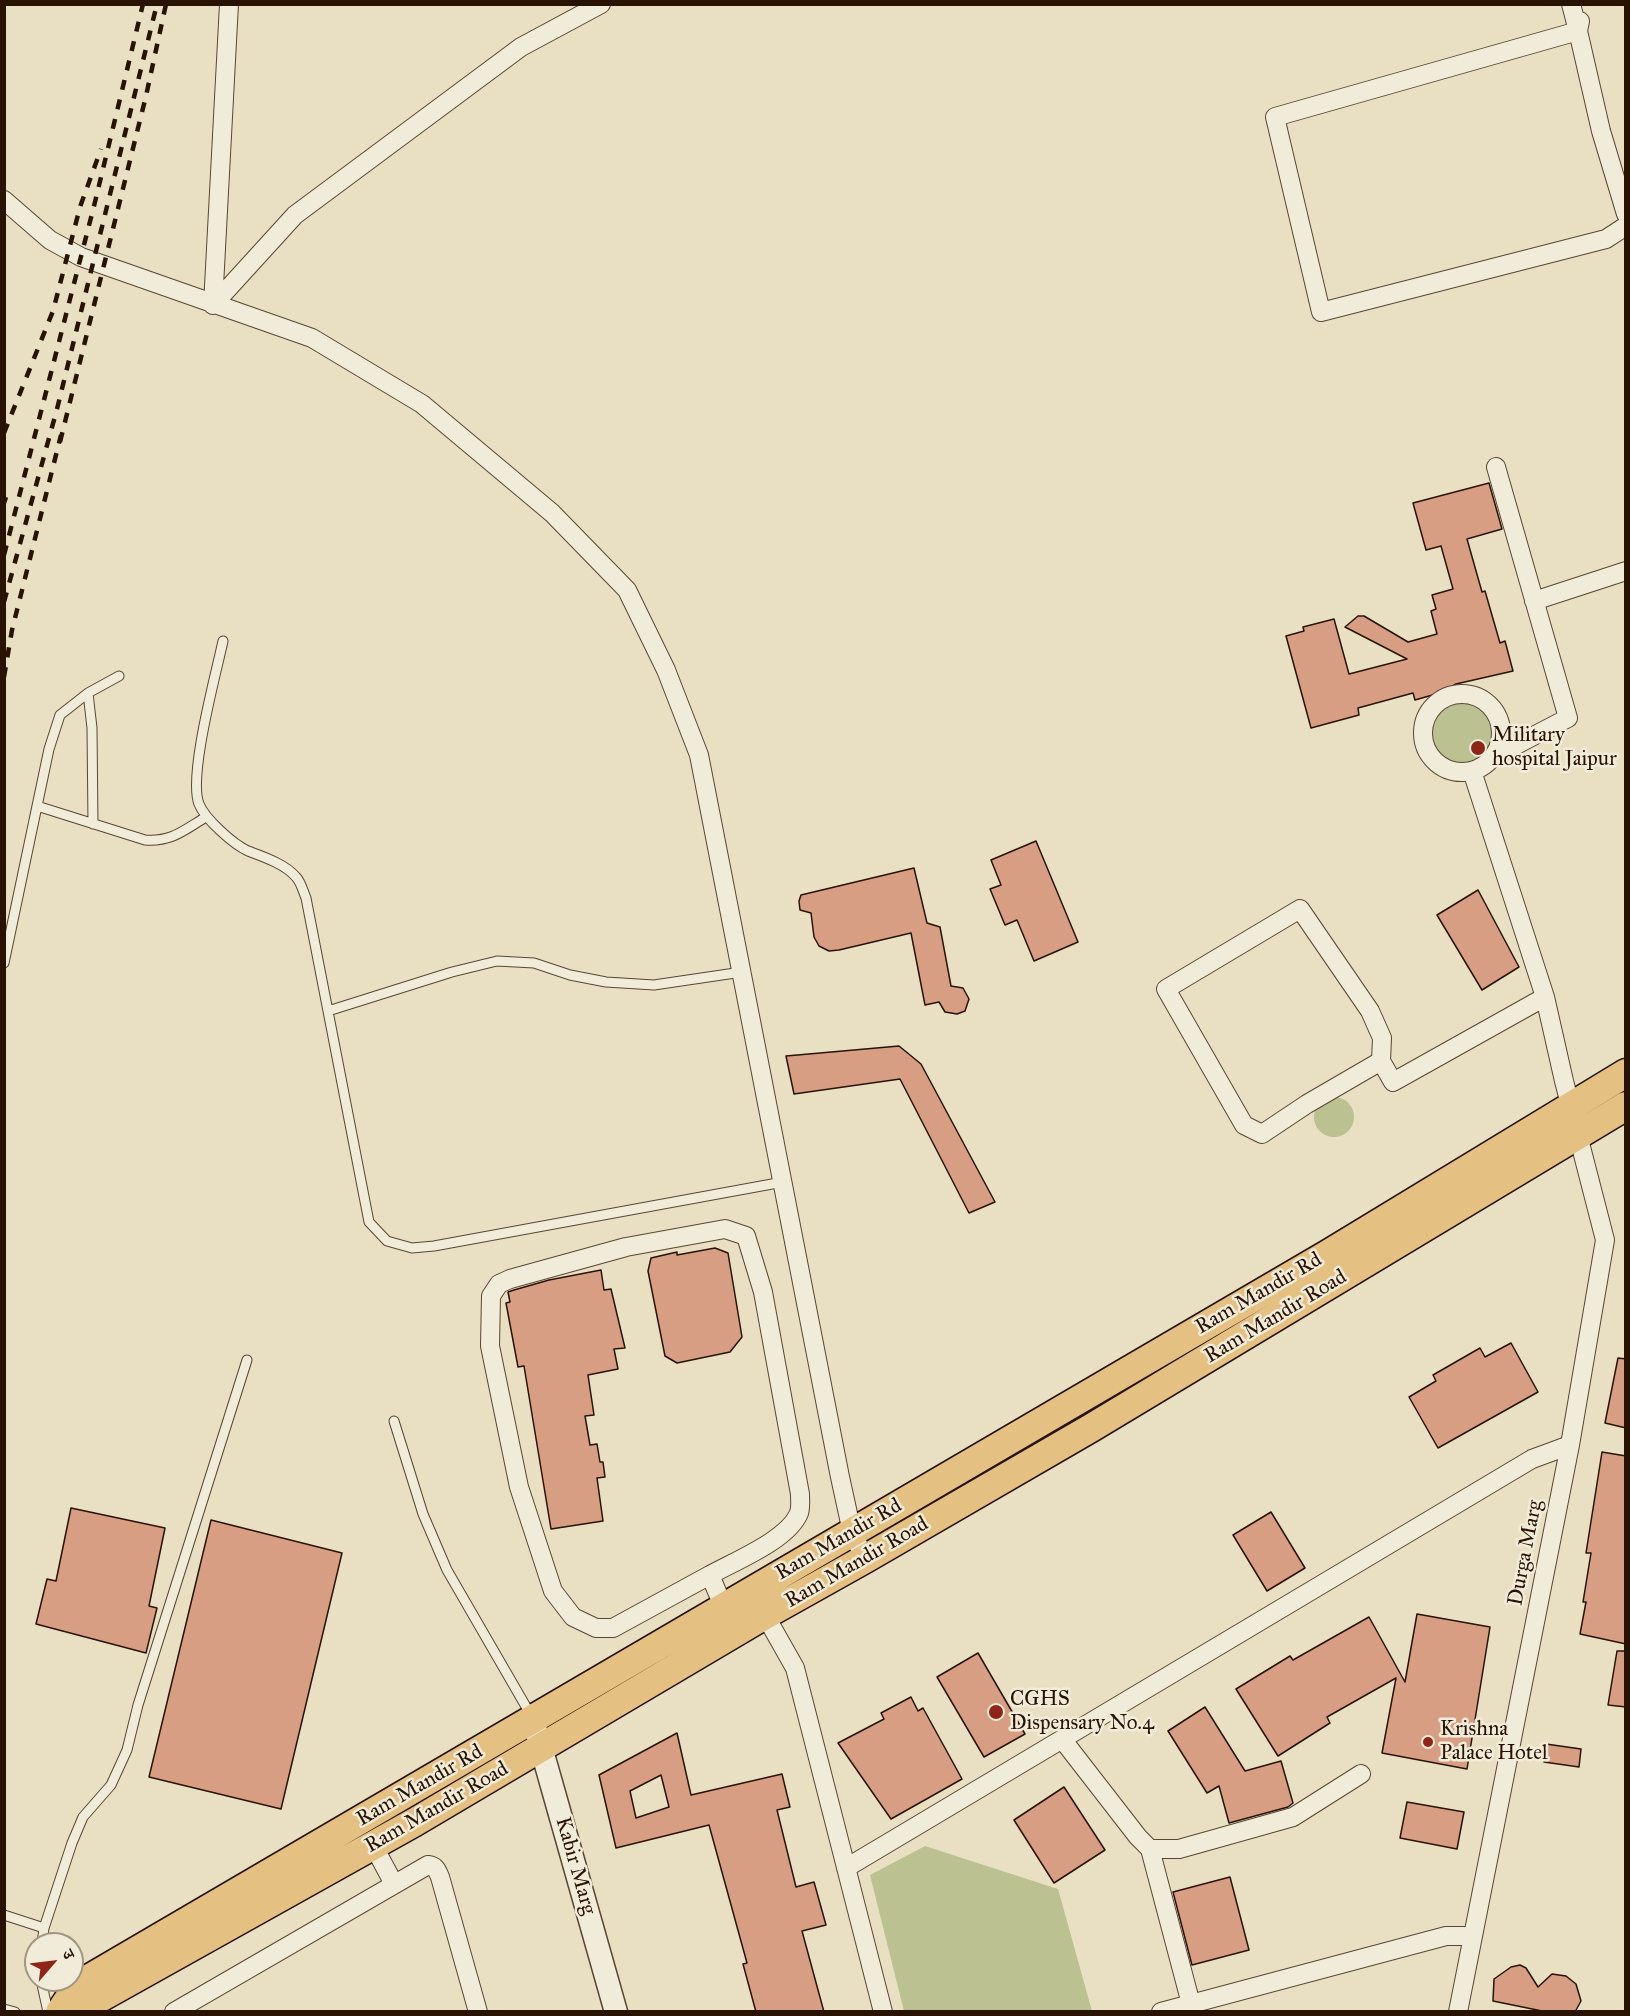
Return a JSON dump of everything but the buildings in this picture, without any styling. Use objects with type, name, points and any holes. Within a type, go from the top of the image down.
[{"type":"main road","name":"Ram Mandir Rd","points":[[60,2012],[78,1984],[366,1833],[534,1720],[1328,1254],[1626,1073]]},
{"type":"main road","name":"Ram Mandir Road","points":[[84,2012],[91,2003],[366,1833],[541,1748],[765,1615],[1091,1428],[1626,1106]]},
{"type":"street","points":[[213,305],[229,4]]},
{"type":"street","points":[[213,305],[305,208],[521,47],[601,4]]},
{"type":"street","points":[[1571,4],[1600,131],[1626,214]]},
{"type":"street","points":[[1578,31],[1583,4]]},
{"type":"street","points":[[1578,31],[1275,117],[1321,312],[1606,238],[1626,226]]},
{"type":"street","points":[[4,200],[50,240],[81,257],[312,338],[422,404],[552,513],[627,590],[666,670],[699,755],[852,1533],[865,1559]]},
{"type":"street","points":[[216,248],[238,278]]},
{"type":"street","points":[[1495,756],[1500,743],[1500,724],[1495,711],[1485,701],[1473,695],[1463,694],[1440,701],[1430,711],[1424,723],[1424,742],[1430,755],[1439,765],[1451,771],[1465,773],[1485,765],[1495,756],[1568,718],[1496,467]]},
{"type":"street","points":[[1534,602],[1626,571]]},
{"type":"street","name":"Durga Marg","points":[[1458,2012],[1570,1444],[1605,1240],[1545,997],[1472,771]]},
{"type":"street","points":[[1382,1061],[1307,1104],[1262,1134],[1244,1125],[1166,989],[1300,909],[1370,1011],[1382,1038],[1382,1061],[1393,1082],[1545,997]]},
{"type":"street","points":[[725,1229],[746,1236],[763,1292],[800,1494],[799,1512],[791,1525],[777,1537],[710,1575],[613,1628],[596,1628],[573,1617],[553,1591],[519,1487],[490,1346],[491,1296],[499,1284],[626,1247],[725,1229]]},
{"type":"street","points":[[846,1868],[1532,1459],[1570,1444]]},
{"type":"street","points":[[710,1575],[724,1608]]},
{"type":"street","points":[[765,1615],[795,1668],[883,2012]]},
{"type":"street","name":"Kabir Marg","points":[[534,1720],[616,2012]]},
{"type":"street","points":[[1062,1739],[1138,1838],[1150,1849],[1191,2004]]},
{"type":"street","points":[[1150,1849],[1179,1849],[1293,1817],[1361,1774]]},
{"type":"street","points":[[366,1833],[394,1884]]},
{"type":"street","points":[[174,2012],[428,1865],[437,1869],[478,2012]]},
{"type":"street","points":[[1161,2012],[1446,1936],[1473,1936]]},
{"type":"lane","points":[[223,641],[196,773],[198,802],[206,817],[243,848],[273,861],[296,876],[301,885],[306,898],[369,1222],[387,1241],[412,1248],[434,1246],[783,1182]]},
{"type":"lane","points":[[4,963],[49,749],[60,715],[88,693],[119,676]]},
{"type":"lane","points":[[88,693],[92,728],[93,824]]},
{"type":"lane","points":[[37,806],[145,840],[160,841],[176,836],[206,817]]},
{"type":"lane","points":[[328,1011],[452,972],[497,961],[534,963],[570,975],[606,982],[654,985],[742,972]]},
{"type":"lane","points":[[44,1932],[83,1817],[111,1785],[127,1750],[138,1705],[247,1360]]},
{"type":"lane","points":[[394,1421],[423,1514],[447,1570],[534,1720]]},
{"type":"lane","points":[[4,1915],[44,1928]]},
{"type":"lane","points":[[44,1992],[48,2012]]},
{"type":"lane","points":[[4,2009],[15,2012]]},
{"type":"green space","points":[[1455,702],[1469,702],[1481,707],[1490,716],[1495,735],[1493,748],[1486,759],[1469,768],[1455,768],[1443,763],[1434,754],[1429,742],[1429,728],[1434,716],[1443,707]]},
{"type":"green space","points":[[1334,1097],[1348,1103],[1354,1117],[1348,1131],[1334,1137],[1320,1131],[1314,1117],[1320,1103]]},
{"type":"green space","points":[[925,1846],[1058,1889],[1092,2011],[904,2011],[870,1875]]},
{"type":"railway","points":[[4,555],[94,206],[143,4]]},
{"type":"railway","points":[[4,602],[57,409],[157,4]]},
{"type":"railway","points":[[60,442],[146,96],[166,4]]},
{"type":"railway","points":[[4,433],[53,311],[80,207],[101,149]]},
{"type":"railway","points":[[4,677],[12,630],[61,435]]},
{"type":"railway","points":[[4,503],[6,497]]},
{"type":"place","name":"Military hospital Jaipur","points":[[1478,748]]},
{"type":"place","name":"CGHS Dispensary No.4","points":[[996,1712]]},
{"type":"place","name":"Krishna Palace Hotel","points":[[1428,1742]]}]
